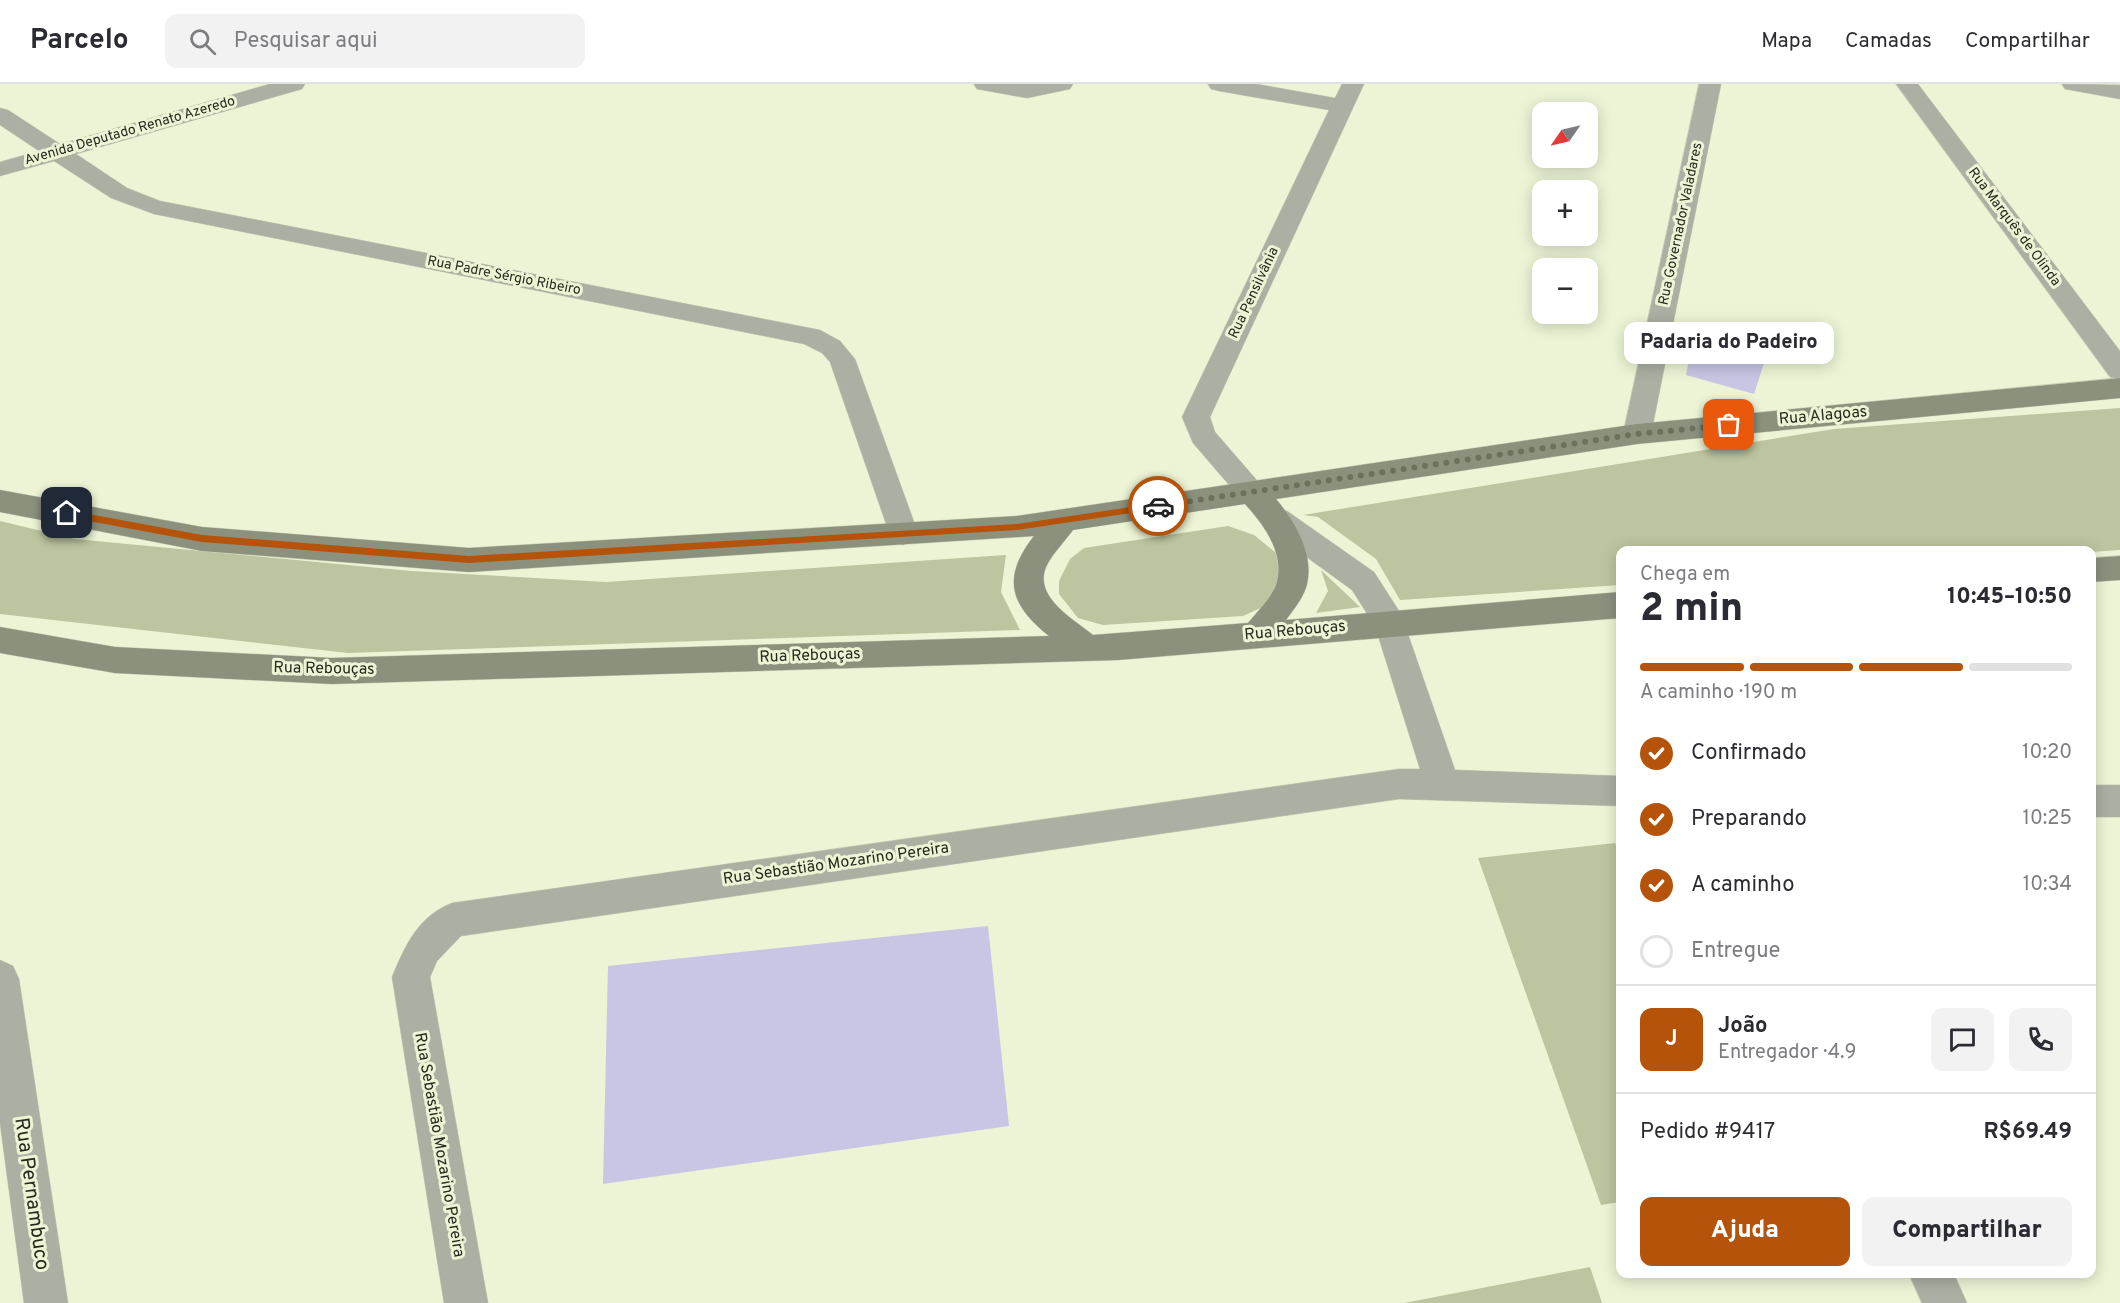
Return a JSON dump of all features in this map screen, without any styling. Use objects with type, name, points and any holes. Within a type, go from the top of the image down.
[{"type":"street","name":"Avenida Deputado Renato Azeredo","points":[[0,169],[294,84]]},
{"type":"street","points":[[985,84],[1027,92],[1062,84]]},
{"type":"street","points":[[1219,84],[1348,95]]},
{"type":"street","name":"Rua Governador Valadares","points":[[1637,434],[1710,84]]},
{"type":"street","name":"Rua Marquês de Olinda","points":[[1907,84],[2120,370]]},
{"type":"street","points":[[2073,84],[2120,92]]},
{"type":"street","name":"Rua Pensilvânia","points":[[1252,492],[1203,436],[1196,417],[1348,95]]},
{"type":"street","name":"Rua Padre Sérgio Ribeiro","points":[[0,116],[119,193],[154,207],[811,336],[831,346],[842,358],[903,533]]},
{"type":"street","name":"Rua Alagoas","points":[[0,501],[202,539],[469,560],[1017,527],[1637,434],[2120,388]]},
{"type":"street","points":[[1252,492],[1276,519],[1363,581],[1390,623],[1442,785]]},
{"type":"street","points":[[1258,634],[1292,585],[1292,553],[1276,519]]},
{"type":"street","points":[[1064,520],[1030,567],[1029,590],[1042,611],[1087,648]]},
{"type":"street","points":[[2096,570],[2120,568]]},
{"type":"street","name":"Rua Rebouças","points":[[0,640],[115,660],[332,671],[1087,648],[1616,605]]},
{"type":"street","name":"Rua Sebastião Mozarino Pereira","points":[[466,1303],[411,977],[423,949],[452,920],[1399,783],[1616,790]]},
{"type":"street","points":[[2096,801],[2120,801]]},
{"type":"street","name":"Rua Pernambuco","points":[[0,979],[46,1303]]},
{"type":"street","points":[[1933,1278],[1945,1303]]},
{"type":"green space","points":[[2120,408],[2120,550],[2096,552],[2096,546],[1616,546],[1616,585],[1400,600],[1376,559],[1318,517],[1303,515],[1834,429]]},
{"type":"green space","points":[[0,521],[75,539],[411,571],[606,582],[1006,555],[1001,592],[1020,630],[348,653],[0,614]]},
{"type":"green space","points":[[1228,526],[1254,535],[1276,553],[1281,582],[1265,606],[1243,616],[1103,625],[1078,618],[1059,594],[1059,581],[1070,559],[1084,548]]},
{"type":"green space","points":[[1321,570],[1360,607],[1316,613],[1328,591]]},
{"type":"green space","points":[[1615,843],[1616,845],[1616,1203],[1601,1205],[1478,858]]},
{"type":"green space","points":[[1590,1267],[1602,1303],[1404,1303]]},
{"type":"building","points":[[1693,340],[1765,360],[1754,394],[1686,375]]},
{"type":"building","points":[[988,926],[1009,1126],[603,1184],[608,966]]},
{"type":"way so far","points":[[1158,506],[1637,434],[1729,425]]},
{"type":"place","name":"Padaria do Padeiro","points":[[1729,425]]},
{"type":"route","points":[[67,513],[202,539],[469,560],[1017,527],[1158,506]]}]
